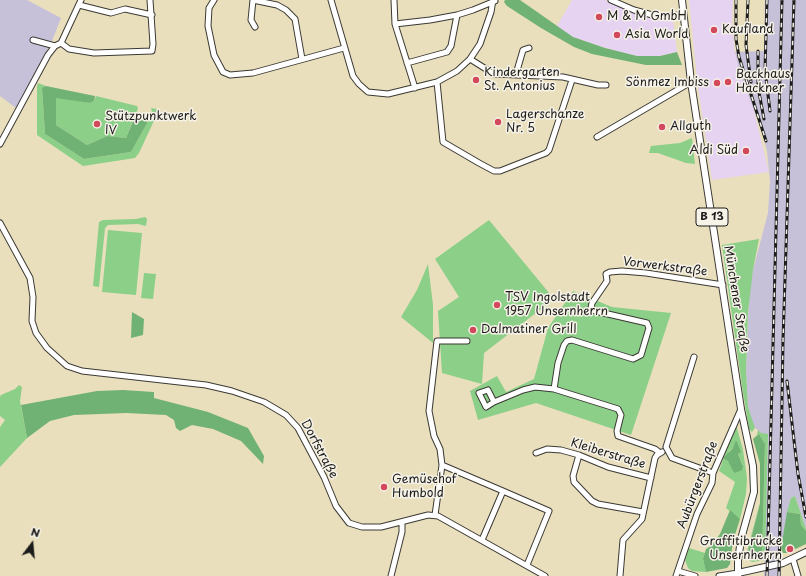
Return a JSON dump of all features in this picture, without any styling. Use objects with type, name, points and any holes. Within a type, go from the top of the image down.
[{"type":"main road","name":"Münchener Straße","points":[[682,0],[691,82],[741,409],[753,466],[754,478],[752,502],[740,545],[738,574]]},
{"type":"main road","points":[[738,574],[761,569],[793,559],[806,552]]},
{"type":"main road","points":[[752,576],[761,569]]},
{"type":"street","points":[[61,43],[69,49],[94,53],[152,51],[152,14],[150,0]]},
{"type":"street","points":[[214,0],[209,8],[208,26],[214,56],[223,72],[230,75],[253,73],[344,48]]},
{"type":"street","points":[[254,27],[251,20],[253,0],[277,5],[286,10],[295,19],[302,60]]},
{"type":"street","points":[[331,0],[353,76],[368,92],[388,94],[437,82],[457,71],[470,59],[480,44],[486,31],[494,0]]},
{"type":"street","points":[[394,0],[395,24],[415,88]]},
{"type":"street","points":[[395,24],[457,15],[473,10],[494,0]]},
{"type":"street","points":[[611,0],[634,10],[656,16],[683,15]]},
{"type":"street","points":[[0,144],[48,56],[55,46],[61,43],[80,2],[111,13],[125,9],[152,14]]},
{"type":"street","points":[[408,63],[448,52],[451,46],[457,15]]},
{"type":"street","points":[[33,40],[55,46]]},
{"type":"street","points":[[516,74],[523,50],[529,48]]},
{"type":"street","points":[[470,59],[494,74],[563,77],[572,80],[606,85]]},
{"type":"street","points":[[437,82],[443,142],[494,171],[500,171],[546,153],[549,150],[572,80]]},
{"type":"street","points":[[597,137],[691,82]]},
{"type":"street","name":"Dorfstraße","points":[[0,223],[30,278],[33,297],[32,321],[34,329],[42,343],[60,361],[72,368],[82,371],[206,385],[232,391],[264,402],[286,415],[298,428],[336,506],[347,521],[358,526],[371,528],[402,523],[425,516],[435,515]]},
{"type":"street","name":"Vorwerkstraße","points":[[554,389],[559,359],[564,344],[569,340],[633,359],[638,358],[642,354],[649,328],[648,323],[595,311],[591,308],[592,303],[608,281],[606,274],[618,270],[723,285]]},
{"type":"street","points":[[467,341],[437,341],[429,411],[442,465],[435,515],[545,576]]},
{"type":"street","points":[[694,357],[666,444],[666,451],[677,461],[713,473]]},
{"type":"street","points":[[494,402],[523,390],[535,388],[554,389],[618,409],[621,415],[617,431],[618,436],[655,449],[660,453]]},
{"type":"street","name":"Aubürgerstraße","points":[[695,576],[677,573],[681,557],[697,514],[712,483],[713,473],[741,409]]},
{"type":"street","name":"Kleiberstraße","points":[[536,453],[547,448],[579,454],[608,467],[651,478]]},
{"type":"street","points":[[620,576],[623,540],[642,519],[656,458],[660,453],[666,451]]},
{"type":"street","points":[[579,454],[573,476],[574,482],[592,501],[598,504],[643,512]]},
{"type":"street","points":[[442,465],[549,511],[527,565]]},
{"type":"street","points":[[482,540],[503,491]]},
{"type":"street","points":[[391,576],[402,532],[402,523]]},
{"type":"street","points":[[793,559],[798,576]]},
{"type":"street","points":[[719,576],[738,574]]},
{"type":"shaded area","points":[[0,0],[27,0],[61,18],[52,41],[16,108],[0,96]]},
{"type":"shaded area","points":[[572,0],[605,0],[631,12],[654,18],[673,20],[677,52],[660,56],[636,56],[605,48],[573,37],[557,26]]},
{"type":"shaded area","points":[[689,0],[733,0],[732,24],[735,52],[740,74],[753,107],[769,172],[712,180],[698,88]]},
{"type":"shaded area","points":[[765,0],[806,0],[806,529],[795,496],[791,498],[781,548],[781,576],[764,576],[768,435],[761,433],[753,426],[748,407],[746,371],[749,294],[753,270],[768,213],[770,181],[767,151],[760,126],[740,74],[735,52],[764,51]]},
{"type":"green space","points":[[505,0],[520,0],[573,37],[605,48],[637,56],[660,56],[677,52],[682,65],[646,65],[592,54],[574,47],[541,28],[507,6],[504,2]]},
{"type":"green space","points":[[38,83],[46,86],[42,89],[45,134],[84,159],[131,152],[150,118],[149,115],[152,112],[151,108],[157,109],[158,112],[139,153],[135,158],[83,166],[37,135]]},
{"type":"green space","points":[[46,86],[95,96],[94,101],[90,103],[56,98],[56,125],[87,145],[107,136],[126,138],[133,121],[130,121],[131,116],[142,113],[150,118],[131,152],[84,159],[45,134],[42,88]]},
{"type":"green space","points":[[96,96],[137,106],[138,108],[136,114],[131,116],[133,120],[126,138],[107,136],[87,145],[56,125],[56,97],[90,103],[94,101]]},
{"type":"green space","points":[[692,138],[695,164],[686,163],[658,153],[649,153],[651,146],[680,143]]},
{"type":"green space","points":[[145,217],[147,219],[146,226],[138,224],[108,225],[105,228],[99,287],[93,286],[99,222],[103,220],[136,219]]},
{"type":"green space","name":"TSV Ingolstadt 1957 Unsernherrn","points":[[489,220],[554,299],[484,353],[482,384],[442,373],[438,311],[459,297],[435,259]]},
{"type":"green space","points":[[108,230],[142,233],[136,295],[102,292]]},
{"type":"green space","points":[[759,239],[753,270],[748,312],[746,371],[748,407],[755,428],[752,432],[749,429],[743,393],[722,245]]},
{"type":"green space","points":[[428,264],[433,305],[433,343],[401,317],[417,290]]},
{"type":"green space","points":[[144,273],[156,274],[153,299],[141,298]]},
{"type":"green space","points":[[573,291],[612,307],[671,313],[631,435],[536,403],[478,420],[470,391],[497,376],[506,392],[534,379],[548,328]]},
{"type":"green space","points":[[132,312],[144,319],[143,335],[131,338]]},
{"type":"green space","points":[[19,385],[22,387],[20,401],[27,438],[0,467],[0,427],[5,420],[0,416],[0,397],[1,395],[15,389]]},
{"type":"green space","points":[[123,390],[154,392],[154,398],[208,412],[248,428],[264,456],[263,464],[241,441],[213,429],[192,425],[180,431],[176,428],[174,420],[166,415],[126,413],[74,415],[50,421],[27,438],[21,405],[97,391]]},
{"type":"green space","points":[[736,424],[743,450],[747,478],[746,494],[740,519],[726,508],[735,482],[719,471]],"holes":[[[733,448],[738,454],[743,465],[731,464],[728,461],[729,451]]]},
{"type":"green space","points":[[758,430],[761,433],[768,434],[765,560],[752,562],[747,559],[746,555],[760,502],[748,551],[762,559],[765,444],[759,434],[753,439],[757,435]]},
{"type":"green space","points":[[759,434],[765,444],[762,559],[748,551],[760,503],[760,464],[753,439]]},
{"type":"green space","points":[[736,440],[741,452],[738,454],[743,466],[742,470],[735,473],[728,461],[723,458],[733,448]]},
{"type":"green space","points":[[795,496],[806,531],[801,525],[800,514],[787,512],[791,498]]},
{"type":"green space","points":[[730,510],[740,519],[733,541],[730,564],[727,568],[706,572],[703,559],[706,549],[711,546],[720,534]]},
{"type":"green space","points":[[787,512],[800,514],[801,525],[806,531],[806,544],[787,553],[783,553],[781,548]]},
{"type":"green space","points":[[689,548],[705,553],[703,559],[706,572],[692,571],[688,568],[685,560]]},
{"type":"railway","points":[[736,0],[736,39],[739,57],[766,141]]},
{"type":"railway","points":[[748,0],[746,45],[751,82]]},
{"type":"railway","points":[[767,0],[765,70],[770,111]]},
{"type":"railway","points":[[767,576],[782,0]]},
{"type":"railway","points":[[779,576],[783,341],[794,0]]},
{"type":"railway","points":[[758,51],[758,87],[764,119]]},
{"type":"railway","points":[[787,381],[798,474],[806,517]]},
{"type":"place","name":"M & M GmbH","points":[[599,17]]},
{"type":"place","name":"Kaufland","points":[[714,30]]},
{"type":"place","name":"Asia World","points":[[617,35]]},
{"type":"place","name":"Kindergarten St. Antonius","points":[[476,80]]},
{"type":"place","name":"Backhaus Hackner","points":[[728,82]]},
{"type":"place","name":"Sönmez Imbiss","points":[[717,83]]},
{"type":"place","name":"Lagerschanze Nr. 5","points":[[498,122]]},
{"type":"place","name":"Stützpunktwerk IV","points":[[97,124]]},
{"type":"place","name":"Allguth","points":[[662,127]]},
{"type":"place","name":"Aldi Süd","points":[[746,151]]},
{"type":"place","name":"TSV Ingolstadt 1957 Unsernherrn","points":[[497,305]]},
{"type":"place","name":"Dalmatiner Grill","points":[[473,330]]},
{"type":"place","name":"Gemüsehof Humbold","points":[[384,487]]},
{"type":"place","name":"Graffitibrücke Unsernherrn","points":[[790,549]]}]
